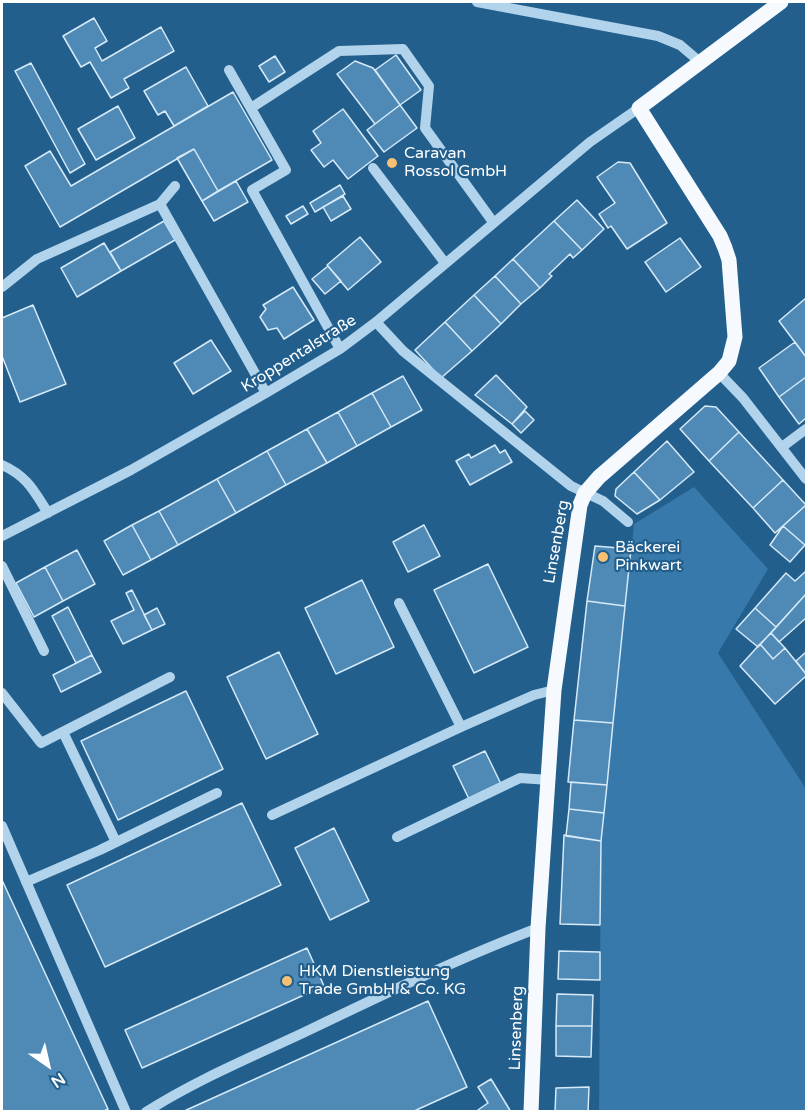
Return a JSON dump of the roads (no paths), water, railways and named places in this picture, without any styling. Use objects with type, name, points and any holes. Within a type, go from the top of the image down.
[{"type":"main road","points":[[639,108],[781,2]]},
{"type":"main road","name":"Linsenberg","points":[[531,1112],[538,928],[554,690],[578,515],[585,493],[599,477],[719,373],[729,361],[735,337],[729,260],[720,236],[639,108]]},
{"type":"street","points":[[477,2],[658,36],[680,45],[700,62]]},
{"type":"street","points":[[251,108],[339,51],[403,50],[429,86],[425,128],[493,222]]},
{"type":"street","points":[[229,70],[286,170],[252,190],[340,349]]},
{"type":"street","name":"Kroppentalstraße","points":[[2,536],[131,470],[340,349],[376,322],[590,142],[639,108]]},
{"type":"street","points":[[373,168],[445,263]]},
{"type":"street","points":[[2,287],[37,259],[160,204],[175,186]]},
{"type":"street","points":[[160,204],[266,393]]},
{"type":"street","points":[[376,322],[404,351],[571,486],[603,501],[628,522]]},
{"type":"street","points":[[719,373],[743,398],[807,479]]},
{"type":"street","points":[[782,447],[807,429]]},
{"type":"street","points":[[2,465],[15,471],[29,483],[48,513]]},
{"type":"street","points":[[2,566],[44,651]]},
{"type":"street","points":[[399,603],[461,727]]},
{"type":"street","points":[[2,693],[41,743],[170,677]]},
{"type":"street","points":[[272,815],[461,727],[534,695],[554,690]]},
{"type":"street","points":[[63,732],[116,842]]},
{"type":"street","points":[[397,837],[520,778],[549,780]]},
{"type":"street","points":[[26,882],[217,793]]},
{"type":"street","points":[[2,826],[126,1112]]},
{"type":"street","points":[[146,1112],[176,1093],[335,1018],[489,947],[538,928]]},
{"type":"place","name":"Caravan Rossol GmbH","points":[[392,163]]},
{"type":"place","name":"Bäckerei Pinkwart","points":[[603,557]]},
{"type":"place","name":"HKM Dienstleistung Trade GmbH & Co. KG","points":[[287,981]]}]
